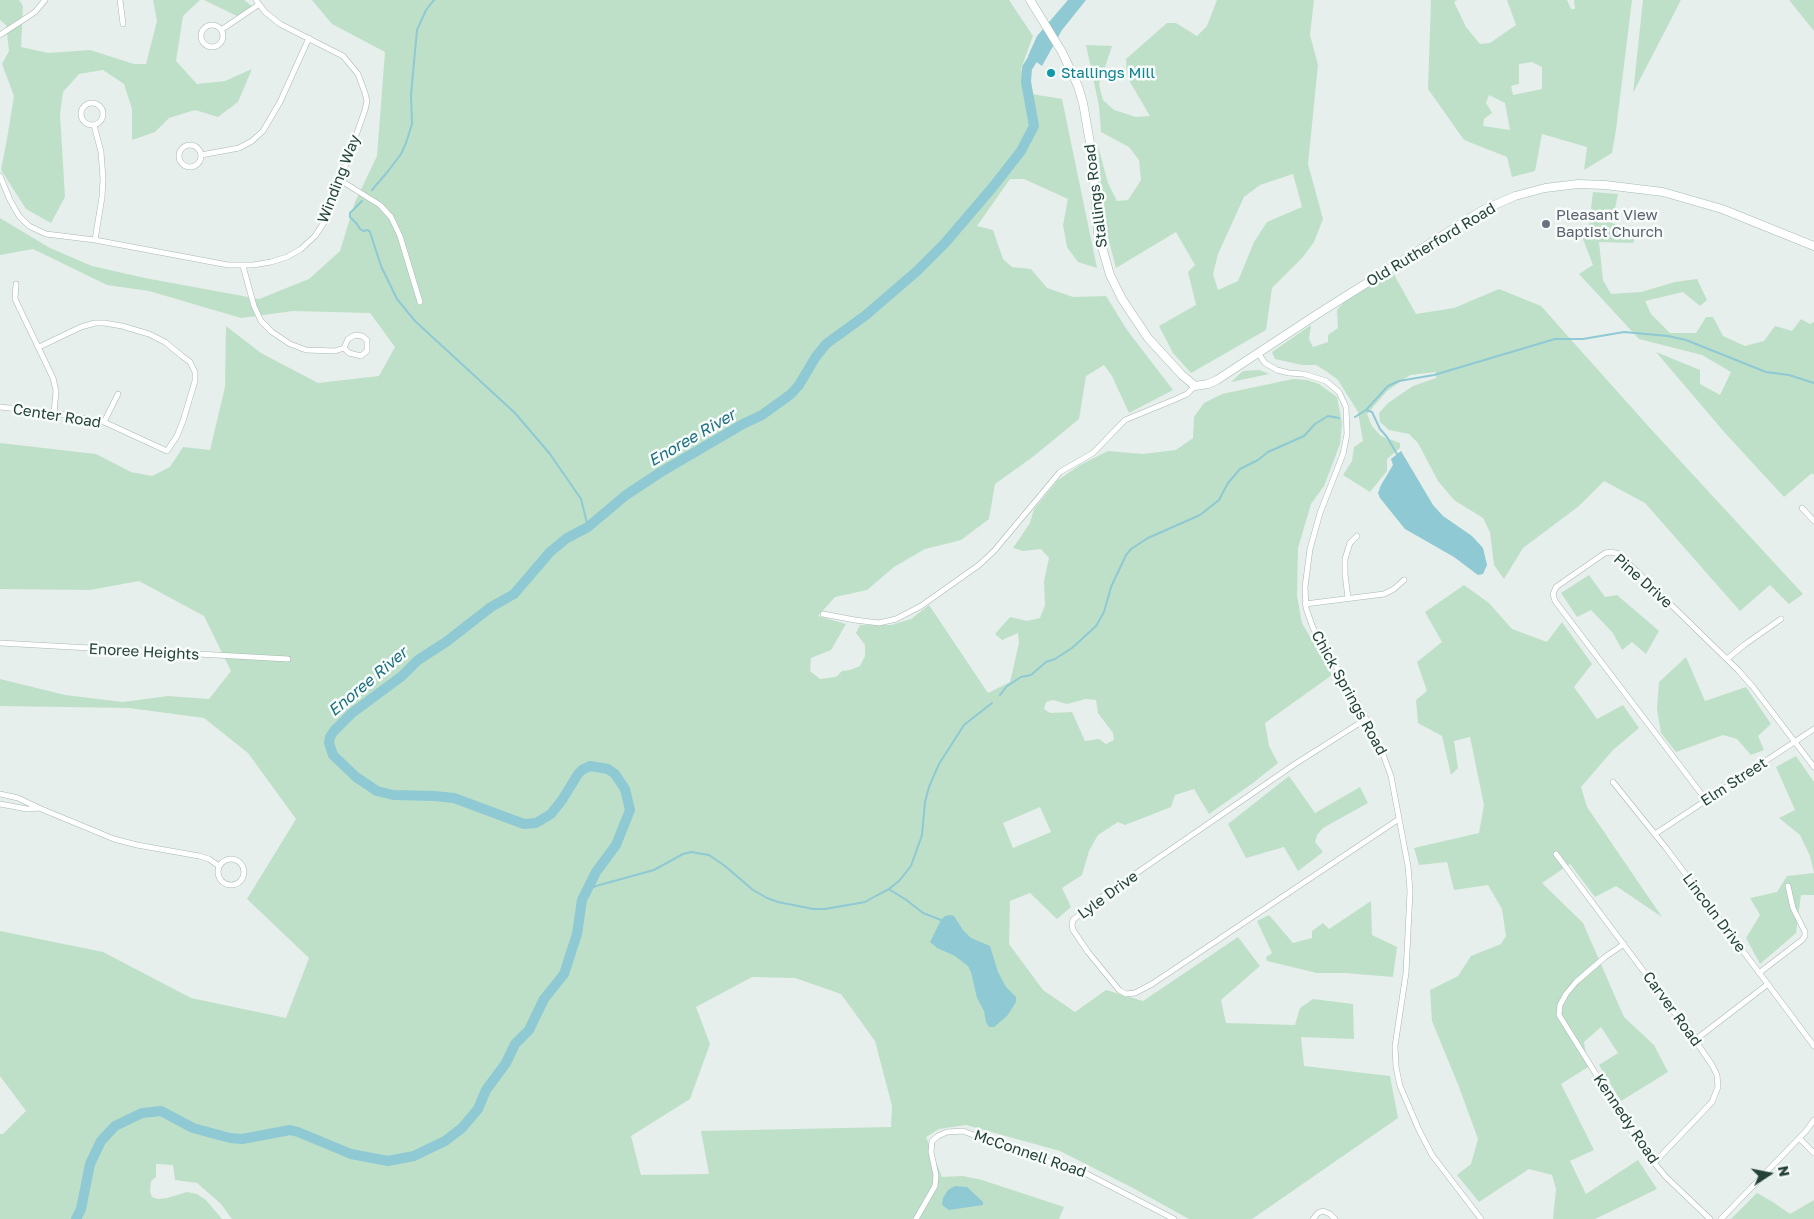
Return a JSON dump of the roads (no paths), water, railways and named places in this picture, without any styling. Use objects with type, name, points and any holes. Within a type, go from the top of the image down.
[{"type":"street","points":[[0,35],[35,12],[45,0]]},
{"type":"street","points":[[120,0],[123,24]]},
{"type":"street","name":"Stallings Road","points":[[1030,0],[1062,52],[1078,86],[1083,103],[1092,154],[1098,233],[1110,275],[1122,299],[1148,338],[1182,375],[1195,386]]},
{"type":"street","points":[[221,30],[257,2]]},
{"type":"street","name":"Winding Way","points":[[0,176],[14,208],[29,226],[46,234],[95,240],[228,265],[263,264],[294,254],[315,236],[325,221],[365,110],[366,93],[358,74],[348,61],[335,51],[280,24],[257,2]]},
{"type":"street","points":[[215,26],[221,30],[223,37],[220,44],[209,47],[203,42],[201,35],[204,28],[215,26]]},
{"type":"street","points":[[201,155],[239,148],[252,141],[263,131],[280,102],[309,38]]},
{"type":"street","points":[[90,103],[98,105],[103,112],[101,120],[94,125],[86,123],[81,116],[83,108],[90,103]]},
{"type":"street","points":[[94,125],[101,152],[103,179],[95,240]]},
{"type":"street","points":[[188,145],[196,147],[201,155],[200,161],[192,166],[184,165],[179,157],[182,148],[188,145]]},
{"type":"street","points":[[340,180],[380,205],[392,217],[400,236],[420,302]]},
{"type":"street","name":"Old Rutherford Road","points":[[1195,386],[1213,382],[1476,214],[1516,196],[1545,188],[1578,184],[1605,184],[1663,192],[1693,199],[1722,209],[1814,246]]},
{"type":"street","points":[[243,266],[246,284],[254,306],[261,321],[272,332],[290,344],[306,350],[335,351],[344,348],[348,339],[357,334],[367,340],[368,348],[366,353],[359,356],[350,353],[344,348]]},
{"type":"street","points":[[16,284],[15,299],[53,378],[56,391],[54,413]]},
{"type":"street","name":"Center Road","points":[[0,407],[54,413],[104,422],[167,451],[177,436],[184,421],[195,381],[195,372],[190,362],[165,342],[149,334],[122,326],[95,323],[81,327],[39,347]]},
{"type":"street","name":"Chick Springs Road","points":[[1258,353],[1265,363],[1277,370],[1326,380],[1339,392],[1346,412],[1347,434],[1343,454],[1320,513],[1310,549],[1305,604],[1313,628],[1366,718],[1387,764],[1408,866],[1410,890],[1406,973],[1395,1046],[1397,1075],[1405,1100],[1425,1143],[1481,1219]]},
{"type":"street","points":[[823,614],[879,623],[896,619],[921,606],[973,570],[994,551],[1060,472],[1093,453],[1125,420],[1187,394],[1195,386]]},
{"type":"street","points":[[104,422],[118,394]]},
{"type":"street","points":[[1802,508],[1814,521]]},
{"type":"street","points":[[1348,598],[1345,559],[1350,543],[1357,536]]},
{"type":"street","name":"Pine Drive","points":[[1706,800],[1555,601],[1554,590],[1605,553],[1617,553],[1753,686],[1814,767]]},
{"type":"street","points":[[1305,604],[1384,594],[1394,589],[1404,580]]},
{"type":"street","points":[[1727,660],[1744,645],[1781,619]]},
{"type":"street","name":"Enoree Heights","points":[[0,643],[288,659]]},
{"type":"street","name":"Lyle Drive","points":[[1366,718],[1311,753],[1093,904],[1073,920],[1073,930],[1119,990],[1126,994],[1135,993],[1152,984],[1398,819]]},
{"type":"street","name":"Elm Street","points":[[1655,834],[1814,729]]},
{"type":"street","name":"Lincoln Drive","points":[[1613,782],[1655,834],[1814,1046]]},
{"type":"street","points":[[0,794],[18,798],[114,839],[199,856],[209,859],[219,866]]},
{"type":"street","points":[[0,804],[27,809],[39,808]]},
{"type":"street","name":"Carver Road","points":[[1556,854],[1715,1068],[1718,1087],[1716,1096],[1654,1163]]},
{"type":"street","points":[[225,860],[237,860],[244,869],[243,878],[234,885],[225,884],[218,875],[219,866],[225,860]]},
{"type":"street","points":[[1760,973],[1805,936],[1805,932],[1793,908],[1788,886]]},
{"type":"street","name":"Kennedy Road","points":[[1624,944],[1605,957],[1576,982],[1566,994],[1559,1008],[1560,1015],[1633,1136],[1654,1163],[1710,1219]]},
{"type":"street","points":[[1695,1040],[1768,984]]},
{"type":"street","points":[[1721,1219],[1814,1120]]},
{"type":"street","name":"McConnell Road","points":[[916,1219],[935,1186],[936,1175],[931,1152],[932,1141],[947,1132],[963,1131],[1014,1151],[1085,1173],[1174,1219]]},
{"type":"street","points":[[1799,1138],[1814,1153]]},
{"type":"street","points":[[1313,1219],[1318,1213],[1325,1212],[1335,1219]]},
{"type":"water","points":[[1068,0],[1086,0],[1062,30],[1042,66],[1028,56],[1037,36]]},
{"type":"water","points":[[1401,451],[1433,505],[1443,516],[1472,536],[1483,548],[1487,565],[1483,574],[1478,575],[1454,557],[1405,529],[1380,498],[1378,493],[1381,485],[1393,465],[1391,459]]},
{"type":"water","points":[[945,916],[954,916],[971,938],[990,946],[998,972],[1006,987],[1016,997],[1016,1002],[1007,1016],[994,1027],[989,1027],[986,1022],[968,966],[955,956],[937,948],[930,942],[941,920]]},
{"type":"water","points":[[955,1186],[967,1187],[983,1202],[983,1205],[949,1210],[942,1205],[943,1198],[948,1190]]},
{"type":"waterway","points":[[372,190],[401,154],[406,143],[412,124],[411,95],[417,30],[426,10],[434,0]]},
{"type":"waterway","name":"Enoree River","points":[[76,1219],[81,1209],[90,1164],[101,1141],[115,1126],[142,1113],[161,1111],[193,1128],[230,1138],[242,1139],[290,1130],[351,1154],[388,1161],[414,1156],[445,1141],[462,1128],[478,1109],[486,1090],[506,1063],[515,1044],[529,1030],[544,999],[564,974],[577,934],[582,900],[596,872],[616,845],[630,810],[625,789],[615,774],[608,769],[590,766],[578,774],[551,814],[536,823],[524,824],[454,798],[393,795],[377,791],[356,777],[333,755],[329,743],[330,737],[352,713],[402,676],[418,660],[446,642],[491,607],[514,594],[550,552],[567,538],[588,527],[626,495],[661,472],[743,424],[762,415],[791,394],[826,344],[866,315],[917,271],[945,243],[1021,151],[1034,126],[1026,82],[1027,68],[1039,49]]},
{"type":"waterway","points":[[362,201],[350,213],[350,217],[360,229],[370,232],[381,266],[397,299],[415,321],[515,413],[550,454],[581,499],[588,527]]},
{"type":"waterway","points":[[1355,417],[1366,410],[1388,386],[1399,381],[1434,375],[1555,339],[1583,339],[1624,332],[1668,336],[1686,340],[1766,372],[1789,375],[1814,383]]},
{"type":"waterway","points":[[1366,410],[1372,412],[1380,429],[1397,454]]},
{"type":"waterway","points":[[1000,695],[1007,686],[1021,677],[1031,675],[1046,662],[1055,659],[1072,648],[1096,626],[1104,612],[1111,587],[1126,555],[1131,549],[1148,538],[1200,515],[1219,500],[1228,483],[1240,469],[1258,460],[1268,452],[1304,436],[1315,424],[1328,416],[1339,418]]},
{"type":"waterway","points":[[587,890],[654,870],[683,854],[691,852],[709,855],[753,890],[778,902],[813,909],[825,909],[865,902],[889,889],[899,881],[911,866],[922,835],[925,802],[929,787],[939,764],[964,725],[992,703]]},
{"type":"waterway","points":[[890,890],[923,913],[941,920]]},
{"type":"place","name":"Stallings Mill","points":[[1051,73]]},
{"type":"place","name":"Pleasant View Baptist Church","points":[[1546,224]]}]
